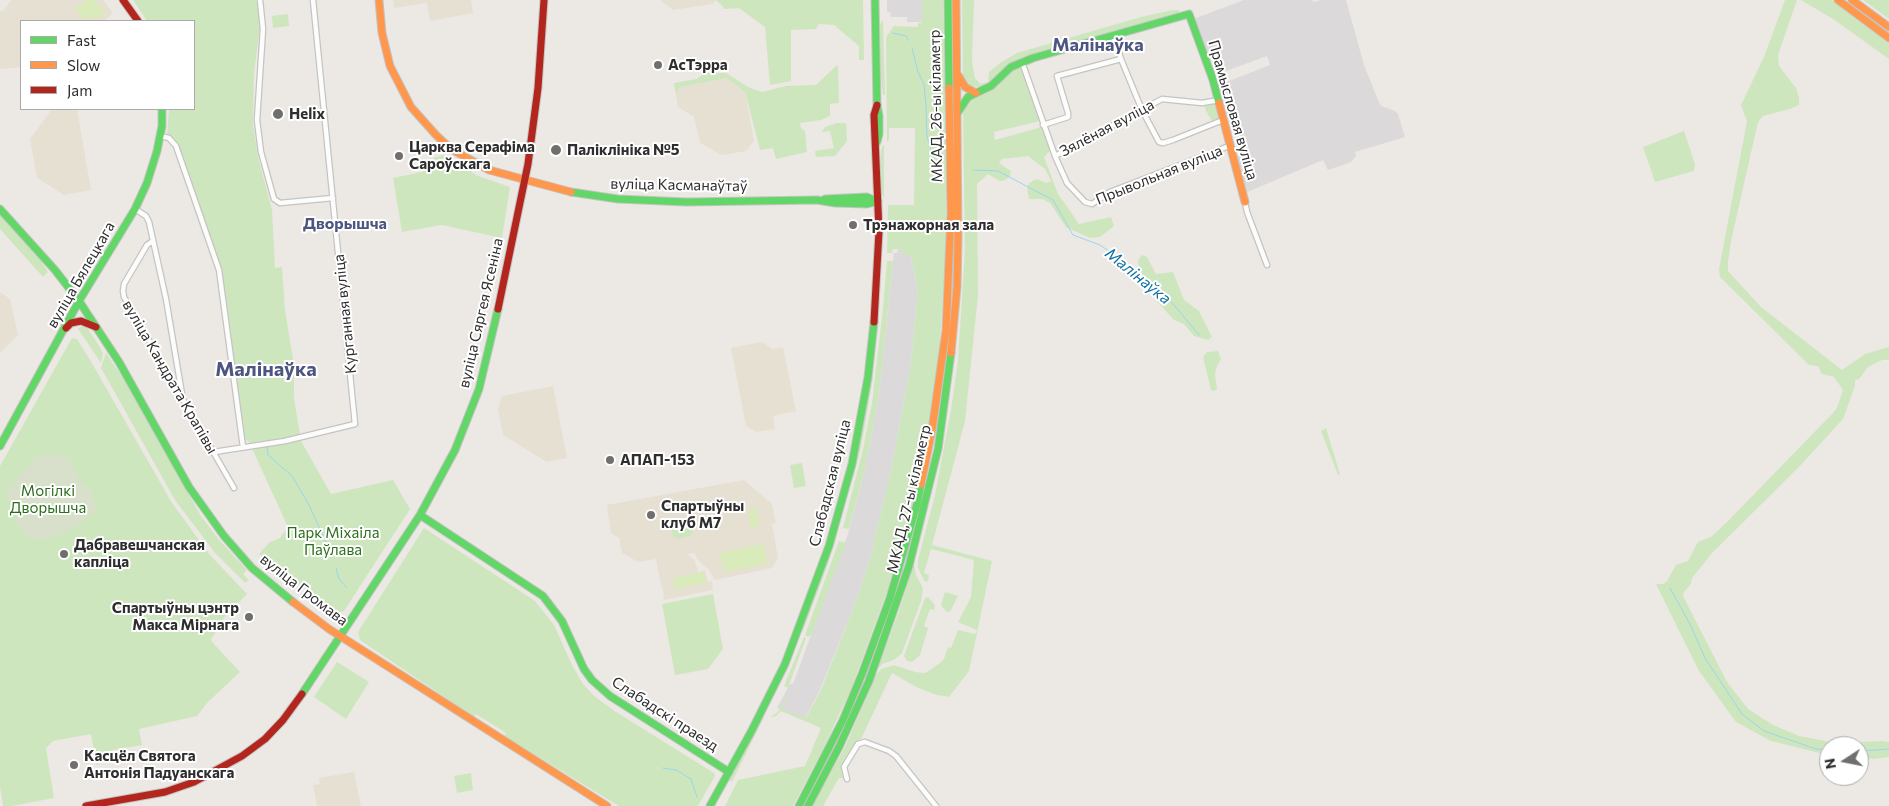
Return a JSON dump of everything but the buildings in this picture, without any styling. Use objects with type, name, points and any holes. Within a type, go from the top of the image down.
[{"type":"main road","points":[[123,0],[137,20]]},
{"type":"main road","name":"вуліца Касманаўтаў","points":[[379,0],[382,33],[390,66],[403,92],[420,118],[442,141],[468,160],[496,172],[525,181],[594,196],[629,200],[686,202],[817,200],[866,204],[878,201]]},
{"type":"main road","name":"вуліца Сяргея Ясеніна","points":[[86,806],[171,791],[209,776],[242,756],[265,739],[284,720],[341,637],[420,515],[455,450],[479,389],[489,351],[525,181],[538,88],[544,0]]},
{"type":"main road","name":"Слабадская вуліца","points":[[710,806],[785,664],[824,559],[843,500],[858,437],[871,351],[878,270],[878,201],[874,134],[874,115],[877,105],[876,0]]},
{"type":"main road","name":"МКАД, 26-ы кіламетр","points":[[948,0],[954,212]]},
{"type":"main road","name":"МКАД, 26-ы кіламетр","points":[[954,212],[957,115],[956,0]]},
{"type":"main road","points":[[1838,0],[1889,38]]},
{"type":"main road","points":[[1852,0],[1889,27]]},
{"type":"main road","name":"Прамысловая вуліца","points":[[1113,36],[1189,14],[1219,100],[1222,120],[1245,202]]},
{"type":"main road","points":[[957,115],[963,101],[986,89],[1007,70],[1022,62],[1113,36]]},
{"type":"main road","points":[[957,71],[962,85],[976,93]]},
{"type":"main road","name":"вуліца Бялецкага","points":[[0,446],[79,301],[135,209],[151,172],[160,136],[162,110]]},
{"type":"main road","name":"вуліца Громава","points":[[0,209],[55,270],[79,301],[126,374],[180,472],[224,536],[252,568],[267,582],[341,637],[607,806]]},
{"type":"main road","name":"МКАД, 27-ы кіламетр","points":[[799,806],[839,729],[862,674],[890,598],[917,504],[942,367],[954,212]]},
{"type":"main road","name":"МКАД, 27-ы кіламетр","points":[[808,806],[824,778],[869,681],[897,606],[918,534],[938,449],[953,335],[957,287],[954,212]]},
{"type":"main road","points":[[65,328],[71,323],[80,321],[97,328]]},
{"type":"main road","name":"Слабадскі праезд","points":[[420,515],[543,596],[562,621],[584,669],[592,680],[610,696],[729,772]]},
{"type":"street","points":[[260,0],[263,29],[257,102],[258,134],[274,199],[280,203],[333,198]]},
{"type":"street","name":"Курганная вуліца","points":[[214,452],[284,441],[356,424],[313,0]]},
{"type":"street","points":[[1113,36],[1142,110],[1159,142],[1163,143],[1222,120]]},
{"type":"street","points":[[1043,125],[1068,116],[1057,76],[1121,59]]},
{"type":"street","points":[[1022,62],[1055,156]]},
{"type":"street","name":"Зялёная вуліца","points":[[1067,183],[1055,156],[1162,99],[1202,103],[1219,100]]},
{"type":"street","points":[[160,136],[169,138],[176,146],[218,270],[243,447]]},
{"type":"street","name":"Прывольная вуліца","points":[[1067,183],[1085,202],[1092,204],[1110,192],[1229,146]]},
{"type":"street","points":[[1245,202],[1246,212],[1267,265]]},
{"type":"street","points":[[135,209],[146,216],[153,241],[166,299],[183,398]]},
{"type":"street","name":"вуліца Кандрата Крапівы","points":[[153,241],[147,244],[124,284],[124,297],[234,488]]},
{"type":"street","points":[[847,779],[844,767],[858,744],[865,742],[889,751],[896,756],[936,806]]},
{"type":"shaded area","points":[[11,0],[103,0],[113,13],[105,20],[20,20],[20,67],[0,69],[0,11],[4,10]]},
{"type":"shaded area","points":[[393,0],[471,0],[473,13],[430,21],[427,3],[394,8]]},
{"type":"shaded area","points":[[660,0],[715,0],[713,4],[673,10]]},
{"type":"shaded area","points":[[887,0],[922,0],[922,22],[907,22],[907,17],[891,17],[890,12],[887,12]]},
{"type":"shaded area","points":[[1244,0],[1311,0],[1315,2],[1321,0],[1346,0],[1364,65],[1378,100],[1381,106],[1398,114],[1405,137],[1355,152],[1356,156],[1351,162],[1328,170],[1323,160],[1245,193],[1235,157],[1246,151],[1238,131],[1229,132],[1225,122],[1226,113],[1219,85],[1270,65],[1267,56],[1218,74],[1210,53],[1213,52],[1212,50],[1205,50],[1194,20]]},
{"type":"shaded area","points":[[727,78],[745,92],[754,141],[746,151],[722,155],[700,143],[694,117],[678,107],[676,95],[680,87]]},
{"type":"shaded area","points":[[51,110],[77,110],[91,190],[64,195],[37,178],[30,139]]},
{"type":"shaded area","points":[[898,249],[903,250],[903,254],[911,256],[918,292],[910,369],[891,470],[870,559],[857,599],[820,690],[805,719],[777,708],[790,684],[793,684],[848,534],[865,469],[879,395],[894,253],[897,253]]},
{"type":"shaded area","points":[[0,292],[10,299],[18,335],[0,353]]},
{"type":"shaded area","points":[[762,342],[773,349],[783,347],[796,411],[773,416],[775,429],[756,432],[746,426],[731,348]]},
{"type":"shaded area","points":[[553,386],[567,458],[547,462],[503,435],[498,409],[502,396]]},
{"type":"shaded area","points":[[744,480],[772,504],[776,523],[772,524],[778,558],[772,568],[715,580],[708,569],[696,558],[695,553],[687,554],[695,561],[698,572],[705,570],[708,582],[712,581],[713,590],[664,600],[656,559],[638,562],[622,553],[619,538],[611,533],[607,505]]},
{"type":"shaded area","points":[[354,772],[361,806],[317,806],[313,785],[320,784],[319,778]]},
{"type":"green space","points":[[87,0],[95,0],[106,13],[100,18],[82,18],[75,9]]},
{"type":"green space","name":"Парк Міхаіла Паўлава","points":[[133,0],[256,0],[260,27],[254,73],[253,124],[258,157],[272,210],[275,268],[282,267],[285,310],[294,365],[294,398],[301,441],[331,494],[393,480],[410,509],[344,611],[336,613],[259,554],[270,542],[280,538],[288,527],[249,442],[244,438],[228,311],[220,269],[182,156],[167,136],[169,110],[195,110],[195,20],[146,20]]},
{"type":"green space","points":[[715,0],[863,0],[864,60],[859,60],[859,46],[834,25],[819,24],[816,29],[791,30],[791,81],[770,85],[765,27],[739,8],[724,9]]},
{"type":"green space","points":[[922,0],[943,0],[946,110],[946,252],[940,341],[930,422],[912,506],[887,592],[851,689],[824,747],[793,806],[725,806],[738,780],[805,766],[821,728],[781,711],[776,716],[770,717],[778,712],[788,695],[790,695],[791,697],[788,696],[783,710],[806,718],[821,690],[857,599],[870,559],[891,470],[910,369],[918,292],[911,256],[903,255],[903,250],[898,249],[893,249],[892,253],[887,253],[888,205],[914,205],[915,128],[889,128],[889,140],[887,142],[886,37],[894,26],[918,27],[918,23],[922,23]]},
{"type":"green space","points":[[962,0],[974,0],[972,62],[975,78],[980,84],[988,82],[989,72],[1017,53],[1141,17],[1173,10],[1179,10],[1179,13],[1033,56],[989,84],[978,87],[968,85],[963,76]]},
{"type":"green space","points":[[1785,0],[1797,0],[1778,55],[1779,66],[1796,88],[1799,105],[1763,116],[1758,122],[1731,241],[1728,271],[1761,307],[1842,370],[1865,354],[1889,347],[1889,360],[1882,360],[1868,367],[1859,379],[1855,380],[1855,386],[1843,419],[1798,468],[1713,552],[1692,578],[1691,584],[1683,596],[1727,682],[1748,709],[1773,725],[1799,736],[1819,740],[1819,753],[1771,741],[1736,722],[1699,671],[1656,584],[1663,584],[1667,581],[1676,565],[1688,561],[1698,542],[1711,537],[1729,520],[1832,414],[1837,408],[1843,390],[1834,377],[1822,374],[1818,366],[1809,365],[1720,277],[1719,269],[1747,121],[1741,105],[1764,57]]},
{"type":"green space","points":[[1801,0],[1832,0],[1889,42],[1889,59],[1833,19]]},
{"type":"green space","points":[[1863,0],[1889,1],[1889,19]]},
{"type":"green space","points":[[288,14],[289,26],[273,28],[272,16]]},
{"type":"green space","points":[[883,21],[885,95],[883,95],[881,80],[880,25]]},
{"type":"green space","points":[[838,66],[839,103],[830,104],[830,116],[821,120],[800,123],[801,128],[805,131],[807,152],[776,159],[773,148],[760,150],[745,92],[727,78],[680,87],[676,95],[674,83],[697,79],[704,73],[726,73],[748,87],[762,92],[786,86],[816,85]]},
{"type":"green space","points":[[1017,67],[1023,70],[1040,121],[994,132],[995,140],[1042,127],[1050,151],[1044,157],[1058,194],[1079,224],[1111,217],[1114,226],[1100,237],[1090,238],[1066,227],[1050,203],[1042,199],[1029,199],[1027,188],[1029,183],[1037,179],[1046,183],[1051,181],[1045,169],[1028,156],[1002,159],[999,163],[1011,171],[1010,176],[1005,180],[1000,181],[988,174],[977,184],[978,295],[965,421],[932,545],[992,561],[969,671],[949,697],[918,688],[892,673],[861,739],[842,767],[843,778],[839,778],[823,806],[812,806],[846,745],[876,675],[881,669],[894,665],[915,672],[925,673],[944,659],[948,647],[951,648],[958,630],[975,634],[977,630],[958,622],[971,597],[974,560],[931,549],[924,573],[929,575],[928,581],[925,582],[918,568],[918,560],[935,495],[958,361],[965,249],[963,111],[972,98],[987,93],[1012,69]]},
{"type":"green space","points":[[1215,102],[1218,103],[1220,119],[1212,121],[1205,106]]},
{"type":"green space","points":[[837,123],[846,123],[847,141],[835,156],[816,157],[815,151],[834,148],[830,131],[822,132],[825,127]]},
{"type":"green space","points":[[1684,131],[1695,164],[1694,171],[1655,182],[1643,147]]},
{"type":"green space","points":[[883,145],[884,198],[881,193],[881,150]]},
{"type":"green space","points":[[444,155],[478,176],[510,187],[502,238],[442,225],[402,232],[393,178],[422,172],[427,160]]},
{"type":"green space","points":[[0,215],[37,255],[48,272],[43,277],[0,229]]},
{"type":"green space","points":[[1142,255],[1147,257],[1156,274],[1173,272],[1184,300],[1199,311],[1212,337],[1208,340],[1194,336],[1184,324],[1174,320],[1153,297],[1141,280],[1138,260]]},
{"type":"green space","points":[[887,261],[893,261],[879,395],[865,469],[849,529],[843,528],[863,449],[872,403]]},
{"type":"green space","points":[[82,326],[87,328],[100,347],[103,354],[101,363],[78,329]]},
{"type":"green space","points":[[72,338],[77,339],[93,365],[172,503],[210,555],[247,594],[217,625],[218,629],[211,639],[240,672],[207,703],[197,716],[139,729],[142,745],[108,751],[97,766],[91,734],[53,741],[46,748],[54,798],[3,806],[0,787],[0,466]]},
{"type":"green space","points":[[1218,351],[1221,359],[1215,375],[1217,389],[1213,391],[1211,390],[1203,357],[1207,352]]},
{"type":"green space","points":[[106,353],[127,384],[201,516],[220,541],[247,570],[243,574],[249,580],[245,583],[215,553],[175,500],[101,368]]},
{"type":"green space","points":[[871,378],[873,378],[861,448],[852,481],[853,468]]},
{"type":"green space","points":[[1326,428],[1340,474],[1338,475],[1321,431]]},
{"type":"green space","name":"Могілкі Дворышча","points":[[59,454],[71,461],[80,481],[89,487],[96,507],[94,513],[67,531],[40,540],[25,536],[20,530],[6,491],[38,457]]},
{"type":"green space","points":[[802,463],[806,486],[794,488],[790,465]]},
{"type":"green space","points":[[757,508],[760,526],[751,527],[748,511]]},
{"type":"green space","points":[[687,517],[690,519],[693,533],[690,534],[691,536],[676,539],[675,536],[673,537],[670,522]]},
{"type":"green space","points":[[424,528],[535,601],[554,625],[572,665],[583,684],[594,696],[616,712],[714,773],[715,776],[698,806],[619,806],[504,736],[506,733],[476,714],[474,717],[360,640],[358,632]]},
{"type":"green space","points":[[837,536],[802,633],[801,630],[834,537]]},
{"type":"green space","points":[[839,541],[846,543],[812,634],[808,637],[805,635]]},
{"type":"green space","points":[[764,544],[767,564],[724,572],[720,553]]},
{"type":"green space","points":[[914,563],[916,575],[923,588],[921,601],[902,653],[894,660],[882,664],[877,670],[899,611]]},
{"type":"green space","points":[[704,572],[706,583],[675,589],[673,578]]},
{"type":"green space","points":[[945,592],[958,596],[950,612],[947,612],[941,605]]},
{"type":"green space","points":[[713,594],[723,649],[708,669],[675,675],[662,604]]},
{"type":"green space","points":[[928,597],[935,605],[934,610],[930,609],[924,626],[928,628],[920,655],[912,662],[907,661],[904,656],[925,598]]},
{"type":"green space","points":[[804,637],[806,638],[788,688],[784,686]]},
{"type":"green space","points":[[337,662],[369,682],[346,719],[314,697]]},
{"type":"green space","points":[[764,717],[732,782],[729,780],[761,718]]},
{"type":"green space","points":[[1869,742],[1889,742],[1889,757],[1869,758]]},
{"type":"green space","points":[[471,773],[473,790],[457,793],[454,776]]},
{"type":"waterway","name":"Малінаўка","points":[[893,33],[906,36],[908,40]]},
{"type":"waterway","name":"Малінаўка","points":[[912,48],[918,72],[924,84],[927,137],[938,170],[940,170]]},
{"type":"waterway","name":"Малінаўка","points":[[973,170],[998,171],[1053,200],[1073,235],[1100,245],[1131,266],[1174,305],[1199,335]]},
{"type":"waterway","points":[[267,447],[268,455],[292,476],[309,505],[326,542],[326,554]]},
{"type":"waterway","points":[[336,568],[339,579],[347,588]]},
{"type":"waterway","points":[[1670,588],[1690,624],[1705,658],[1742,714],[1764,731],[1819,749]]},
{"type":"waterway","points":[[1869,750],[1889,749]]},
{"type":"waterway","points":[[663,768],[676,770],[691,779],[697,797]]},
{"type":"traffic: fast","points":[[875,0],[877,105],[879,116],[877,142]]},
{"type":"traffic: fast","points":[[948,0],[949,88]]},
{"type":"traffic: fast","points":[[976,93],[991,86],[1011,67],[1033,58],[1189,14],[1213,80],[1219,103]]},
{"type":"traffic: fast","points":[[958,112],[968,97],[976,93]]},
{"type":"traffic: fast","points":[[0,446],[79,301],[135,209],[147,183],[157,151],[162,126],[162,110]]},
{"type":"traffic: fast","points":[[571,192],[618,199],[686,202],[817,200],[835,203],[867,204],[878,201]]},
{"type":"traffic: fast","points":[[825,199],[867,197],[876,201]]},
{"type":"traffic: fast","points":[[0,209],[55,270],[79,301],[119,362],[189,487],[224,536],[252,568],[293,602]]},
{"type":"traffic: fast","points":[[302,694],[420,515],[455,450],[479,389],[498,309]]},
{"type":"traffic: fast","points":[[710,806],[751,732],[785,664],[829,546],[852,464],[868,377],[874,322]]},
{"type":"traffic: fast","points":[[808,806],[839,747],[869,681],[909,566],[938,449],[951,353]]},
{"type":"traffic: fast","points":[[799,806],[843,720],[862,674],[890,598],[921,484]]},
{"type":"traffic: fast","points":[[420,515],[543,596],[562,621],[584,669],[592,680],[610,696],[729,772]]},
{"type":"traffic: slow","points":[[379,0],[382,33],[390,66],[411,107],[436,135],[451,149],[489,170],[571,192]]},
{"type":"traffic: slow","points":[[951,353],[957,287],[958,239],[956,0]]},
{"type":"traffic: slow","points":[[1838,0],[1889,38]]},
{"type":"traffic: slow","points":[[1852,0],[1889,27]]},
{"type":"traffic: slow","points":[[958,75],[965,87],[976,93]]},
{"type":"traffic: slow","points":[[921,484],[932,430],[946,330],[951,212],[949,88]]},
{"type":"traffic: slow","points":[[1219,103],[1245,202]]},
{"type":"traffic: slow","points":[[293,602],[329,629],[607,806]]},
{"type":"traffic: jam","points":[[123,0],[137,20]]},
{"type":"traffic: jam","points":[[498,309],[528,164],[538,88],[544,0]]},
{"type":"traffic: jam","points":[[874,322],[879,231],[874,115],[877,105]]},
{"type":"traffic: jam","points":[[66,328],[71,323],[81,321],[96,327]]},
{"type":"traffic: jam","points":[[86,806],[165,792],[194,782],[242,756],[265,739],[283,720],[302,694]]},
{"type":"place","name":"АсТэрра","points":[[658,65]]},
{"type":"place","name":"Helix","points":[[278,114]]},
{"type":"place","name":"Паліклініка №5","points":[[556,150]]},
{"type":"place","name":"Царква Серафіма Сароўскага","points":[[399,156]]},
{"type":"place","name":"Трэнажорная зала","points":[[853,225]]},
{"type":"place","name":"АПАП-153","points":[[610,460]]},
{"type":"place","name":"Спартыўны клуб М7","points":[[651,515]]},
{"type":"place","name":"Дабравешчанская капліца","points":[[64,554]]},
{"type":"place","name":"Спартыўны цэнтр Макса Мірнага","points":[[249,617]]},
{"type":"place","name":"Касцёл Святога Антонія Падуанскага","points":[[74,765]]},
{"type":"district","name":"Малінаўка","points":[[1098,45]]},
{"type":"district","name":"Дворышча","points":[[345,224]]},
{"type":"district","name":"Малінаўка","points":[[266,369]]}]
